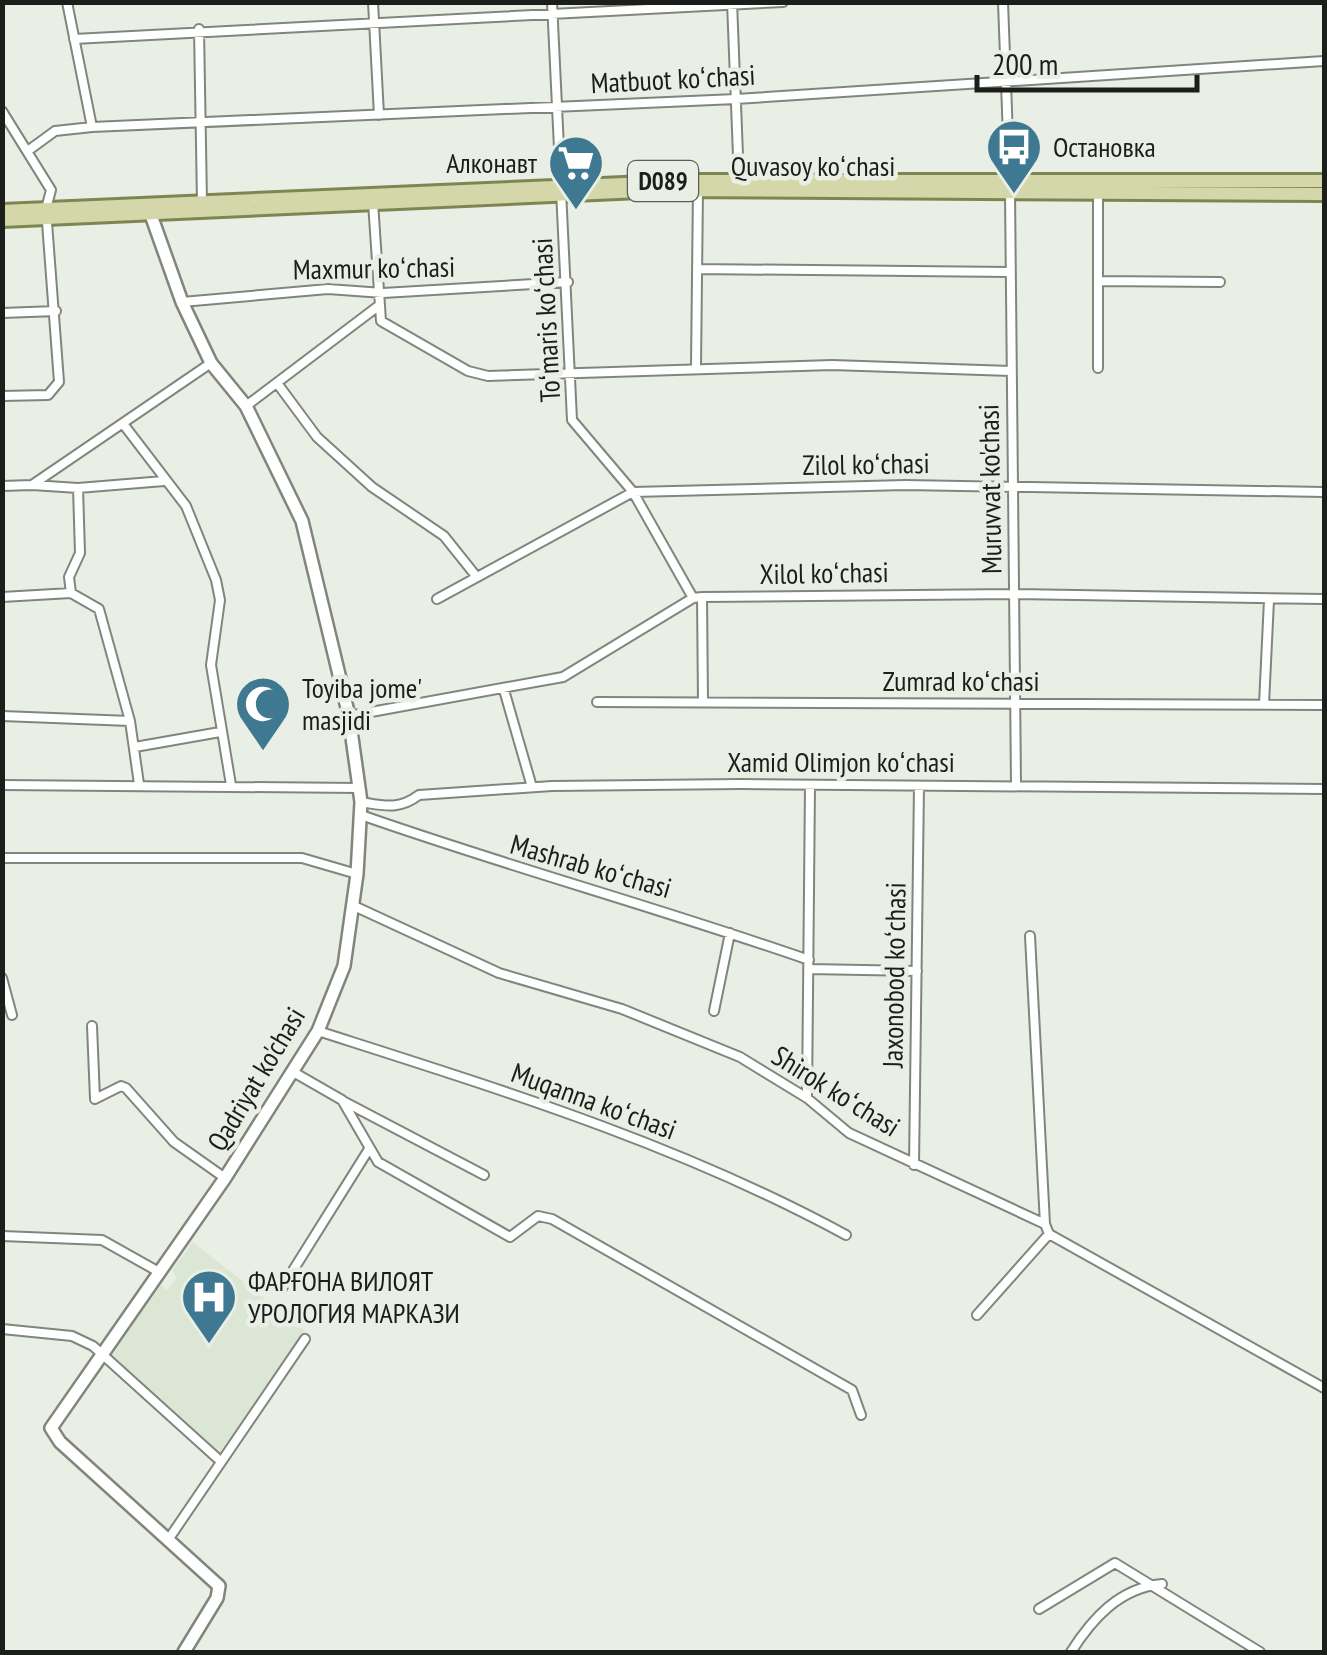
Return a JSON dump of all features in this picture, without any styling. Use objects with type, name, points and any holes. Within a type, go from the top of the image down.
[{"type":"main road","name":"Quvasoy koʻchasi","points":[[2,220],[202,202],[738,180],[1009,185],[1098,192],[1324,194]]},
{"type":"main road","name":"Quvasoy koʻchasi","points":[[2,210],[151,216],[560,189],[1324,181]]},
{"type":"street","points":[[67,2],[92,127]]},
{"type":"street","points":[[373,2],[379,115]]},
{"type":"street","name":"Toʻmaris koʻchasi","points":[[552,2],[560,189],[574,372],[572,420],[634,492],[698,598]]},
{"type":"street","points":[[74,38],[783,2]]},
{"type":"street","name":"Muruvvat ko'chasi","points":[[1003,2],[1016,784]]},
{"type":"street","points":[[732,4],[738,180]]},
{"type":"street","points":[[200,29],[202,202]]},
{"type":"street","name":"Matbuot koʻchasi","points":[[30,150],[55,131],[92,127],[736,98],[1324,60]]},
{"type":"street","points":[[2,111],[48,182],[58,387],[48,395],[2,396]]},
{"type":"street","points":[[694,190],[696,366]]},
{"type":"street","points":[[1098,192],[1098,368]]},
{"type":"street","points":[[376,202],[380,322],[468,370],[488,376],[696,366],[832,365],[1011,371]]},
{"type":"street","name":"Qadriyat ko'chasi","points":[[151,216],[182,302],[211,362],[246,406],[302,521],[349,716],[361,808],[354,906],[344,966],[318,1031],[225,1178],[51,1428],[60,1442],[219,1586],[217,1598],[184,1652]]},
{"type":"street","points":[[697,269],[1010,272]]},
{"type":"street","points":[[1099,281],[1220,282]]},
{"type":"street","name":"Maxmur koʻchasi","points":[[182,302],[248,294],[568,282]]},
{"type":"street","points":[[246,406],[377,307]]},
{"type":"street","points":[[2,313],[56,310]]},
{"type":"street","points":[[32,485],[211,362]]},
{"type":"street","points":[[277,383],[317,437],[372,486],[444,536],[476,576]]},
{"type":"street","points":[[124,425],[181,498],[198,530],[219,591],[211,666],[231,786]]},
{"type":"street","points":[[2,486],[78,488],[164,481]]},
{"type":"street","name":"Zilol koʻchasi","points":[[436,600],[634,492],[1014,486],[1324,492]]},
{"type":"street","points":[[70,593],[69,576],[80,553],[78,488]]},
{"type":"street","points":[[2,597],[70,593],[95,606],[105,620],[130,721],[139,784]]},
{"type":"street","name":"Xilol koʻchasi","points":[[698,598],[1014,594],[1324,599]]},
{"type":"street","points":[[349,716],[563,677],[698,598],[703,702]]},
{"type":"street","points":[[1264,704],[1269,600]]},
{"type":"street","points":[[504,690],[532,786]]},
{"type":"street","name":"Zumrad koʻchasi","points":[[597,702],[1324,705]]},
{"type":"street","points":[[2,716],[130,721]]},
{"type":"street","points":[[135,746],[220,732]]},
{"type":"street","name":"Xamid Olimjon koʻchasi","points":[[361,808],[405,805],[419,795],[532,786],[1016,784],[1324,789]]},
{"type":"street","points":[[2,785],[360,788]]},
{"type":"street","points":[[807,1098],[810,786]]},
{"type":"street","name":"Jaxonobod koʻchasi","points":[[914,1164],[919,786]]},
{"type":"street","name":"Mashrab koʻchasi","points":[[361,808],[518,870],[645,904],[809,965],[917,971]]},
{"type":"street","points":[[2,858],[302,858],[357,874]]},
{"type":"street","name":"Shirok koʻchasi","points":[[354,906],[499,973],[622,1009],[740,1057],[807,1098],[848,1132],[1047,1229],[1324,1388]]},
{"type":"street","points":[[714,1011],[730,933]]},
{"type":"street","points":[[977,1315],[1047,1229],[1030,936]]},
{"type":"street","points":[[2,978],[12,1016]]},
{"type":"street","points":[[92,1026],[95,1099],[121,1086],[126,1088],[174,1142],[225,1178]]},
{"type":"street","name":"Muqanna koʻchasi","points":[[318,1031],[620,1130],[788,1203],[846,1235]]},
{"type":"street","points":[[295,1072],[484,1174]]},
{"type":"street","points":[[339,1098],[378,1162],[510,1237],[538,1216],[552,1219],[852,1390],[861,1415]]},
{"type":"street","points":[[282,1288],[368,1149]]},
{"type":"street","points":[[2,1236],[102,1240],[159,1272]]},
{"type":"street","points":[[2,1329],[72,1336],[102,1354],[217,1458]]},
{"type":"street","points":[[168,1540],[305,1340]]},
{"type":"street","points":[[1039,1609],[1116,1563],[1260,1652]]},
{"type":"street","points":[[1071,1652],[1096,1612],[1162,1584]]},
{"type":"shaded area","name":"ФАРҒОНА ВИЛОЯТ УРОЛОГИЯ МАРКАЗИ","points":[[193,1242],[312,1336],[217,1456],[107,1356],[161,1285],[167,1290],[177,1278],[172,1270]]},
{"type":"place","name":"Остановка","points":[[1014,196]]},
{"type":"place","name":"Алконавт","points":[[576,212]]},
{"type":"place","name":"Toyiba jome' masjidi","points":[[263,753]]},
{"type":"place","name":"ФАРҒОНА ВИЛОЯТ УРОЛОГИЯ МАРКАЗИ","points":[[209,1346]]}]
